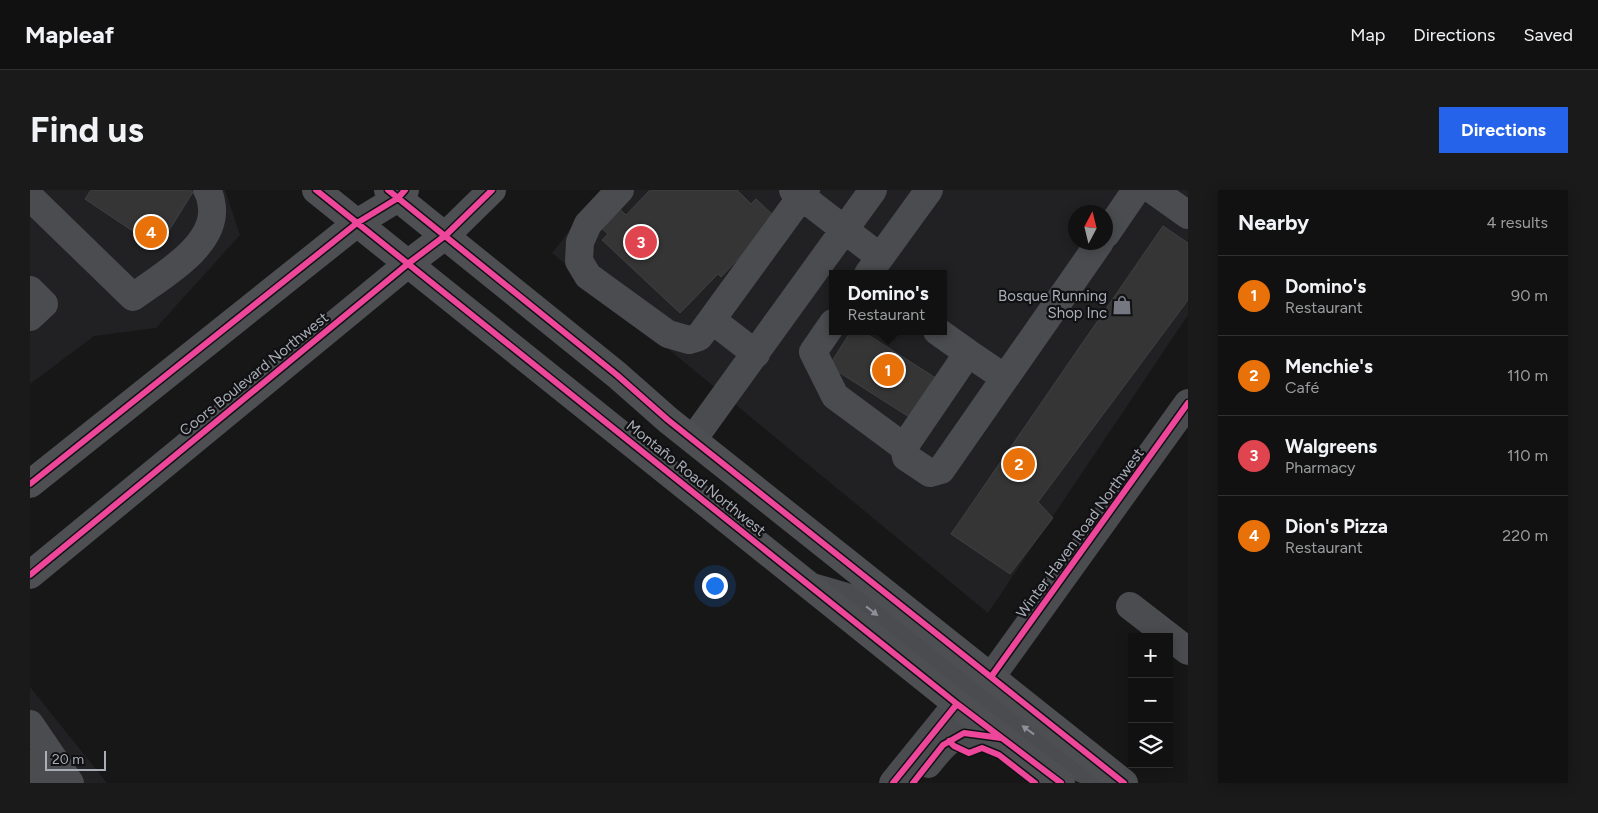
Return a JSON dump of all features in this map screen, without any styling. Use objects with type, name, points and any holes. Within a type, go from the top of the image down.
[{"type":"main road","name":"Montaño Road Northwest","points":[[316,190],[957,704],[1061,783]]},
{"type":"main road","name":"Coors Boulevard Northwest","points":[[30,575],[409,263],[446,236],[492,190]]},
{"type":"main road","name":"Montaño Road Northwest","points":[[397,193],[668,420],[694,438],[1124,783]]},
{"type":"main road","points":[[30,484],[397,193]]},
{"type":"street","points":[[30,197],[133,297],[195,249],[208,232],[212,214],[211,195],[207,190]]},
{"type":"street","points":[[620,190],[588,224],[580,242],[579,261],[588,276],[678,339],[689,340],[699,336],[712,320],[800,192],[844,231],[874,265],[928,190]]},
{"type":"street","points":[[694,438],[873,190]]},
{"type":"street","points":[[1113,224],[1136,190]]},
{"type":"street","points":[[1153,190],[1188,215]]},
{"type":"street","points":[[829,329],[813,352],[835,396],[904,447],[906,457],[930,473],[941,470],[1094,250]]},
{"type":"street","points":[[30,290],[44,304],[30,317]]},
{"type":"street","points":[[712,320],[756,354]]},
{"type":"street","points":[[943,335],[1005,378]]},
{"type":"street","points":[[904,447],[968,353]]},
{"type":"street","name":"Winter Haven Road Northwest","points":[[991,677],[1188,403]]},
{"type":"street","points":[[812,587],[860,601],[968,684],[991,677]]},
{"type":"street","points":[[1130,606],[1188,651]]},
{"type":"street","points":[[893,783],[957,704],[987,703],[1079,766],[1113,783]]},
{"type":"street","points":[[30,724],[70,783]]},
{"type":"street","points":[[913,783],[943,745],[964,733],[1001,738]]},
{"type":"street","points":[[30,764],[41,783]]},
{"type":"shaded area","points":[[30,190],[225,190],[240,235],[156,328],[94,336],[30,384]]},
{"type":"shaded area","points":[[601,190],[1188,190],[1188,315],[988,613],[552,253]]},
{"type":"shaded area","points":[[30,687],[107,783],[30,783]]},
{"type":"building","points":[[91,190],[189,190],[193,192],[158,248],[85,199]]},
{"type":"building","points":[[650,190],[737,190],[751,204],[756,199],[773,215],[770,226],[721,277],[718,274],[680,313],[602,240],[608,234],[596,223],[614,204],[626,215]]},
{"type":"building","points":[[1163,226],[1188,243],[1188,300],[1038,502],[1053,518],[1010,574],[951,534]]},
{"type":"building","points":[[848,335],[868,335],[939,380],[914,420],[829,366]]},
{"type":"cycle path","points":[[316,190],[957,704],[1061,783]]},
{"type":"cycle path","points":[[388,190],[617,375],[668,420],[1124,783]]},
{"type":"cycle path","points":[[30,484],[357,223],[398,198],[405,190]]},
{"type":"cycle path","points":[[30,575],[409,263],[446,235],[492,190]]},
{"type":"cycle path","points":[[991,677],[1188,403]]},
{"type":"cycle path","points":[[893,783],[957,704]]},
{"type":"cycle path","points":[[913,783],[943,745],[964,733],[1001,738]]},
{"type":"cycle path","points":[[949,741],[954,746],[969,753],[982,748],[999,755],[1035,783]]},
{"type":"place","name":"Dion's Pizza","points":[[151,232]]},
{"type":"place","name":"Walgreens","points":[[641,242]]},
{"type":"place","name":"Bosque Running Shop Inc","points":[[1122,305]]},
{"type":"place","name":"Domino's","points":[[888,370]]},
{"type":"place","name":"Menchie's","points":[[1019,464]]}]
